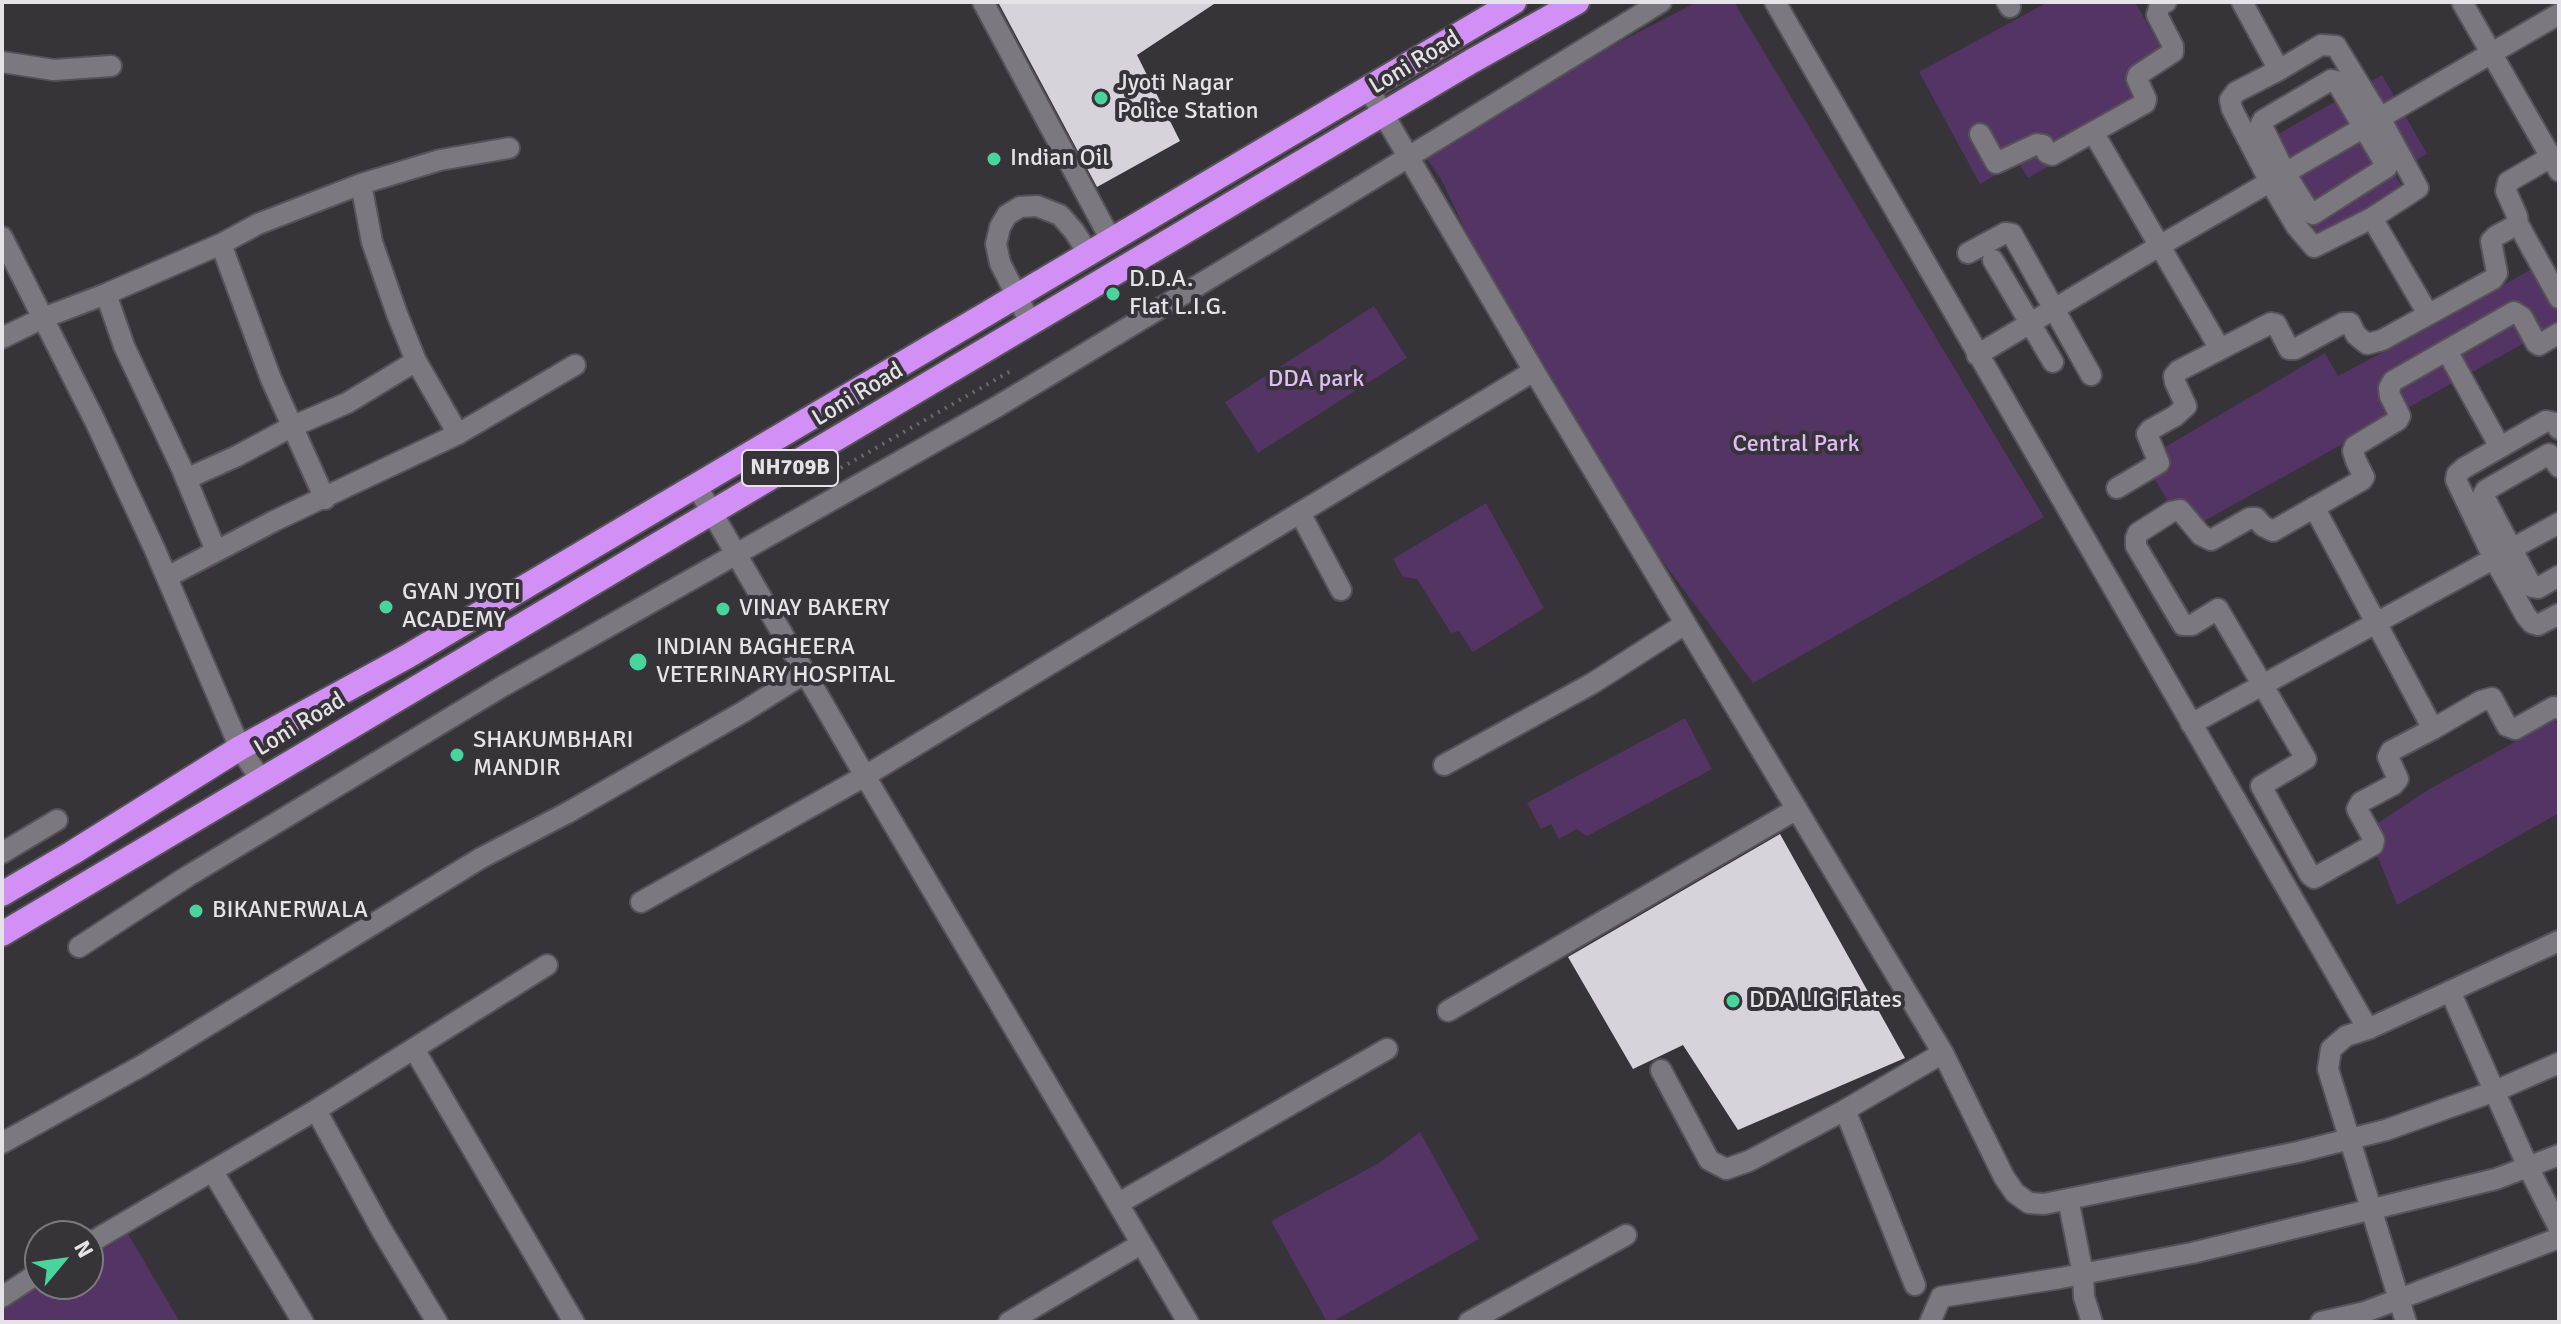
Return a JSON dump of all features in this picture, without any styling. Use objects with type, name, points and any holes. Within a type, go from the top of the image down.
[{"type":"highway","name":"Loni Road","points":[[2,894],[240,748],[408,656],[1514,2]]},
{"type":"highway","name":"Loni Road","points":[[2,934],[1383,114],[1577,2]]},
{"type":"street","points":[[983,2],[1111,240]]},
{"type":"street","points":[[79,947],[188,876],[503,686],[998,406],[1661,2]]},
{"type":"street","points":[[1775,2],[2368,1029]]},
{"type":"street","points":[[1980,134],[1996,163],[2037,144],[2043,145],[2052,155],[2145,103],[2138,75],[2173,52],[2157,15],[2160,5],[2166,2]]},
{"type":"street","points":[[2242,2],[2279,70]]},
{"type":"street","points":[[2462,2],[2555,164],[2508,182],[2506,191],[2518,224],[2559,298]]},
{"type":"street","points":[[1977,355],[2559,14]]},
{"type":"street","points":[[2279,70],[2236,92],[2230,100],[2232,109],[2278,178],[2310,213],[2316,213],[2387,167],[2373,122],[2334,80],[2263,120],[2261,124],[2278,178],[2296,226],[2314,247],[2372,218],[2418,188],[2373,122],[2336,46],[2321,45],[2279,70]]},
{"type":"street","points":[[2,62],[54,70],[111,66]]},
{"type":"street","points":[[1368,88],[1943,1053],[2004,1177],[2015,1193],[2029,1203],[2044,1204],[2298,1152],[2386,1130],[2495,1091],[2559,1063]]},
{"type":"street","points":[[2093,132],[2220,349]]},
{"type":"street","points":[[2,338],[221,244],[258,224],[361,184],[440,160],[509,148]]},
{"type":"street","points":[[361,184],[372,242],[416,361],[458,434]]},
{"type":"street","points":[[1031,324],[1000,263],[996,244],[1007,215],[1020,207],[1037,206],[1060,215],[1088,253]]},
{"type":"street","points":[[2372,218],[2428,314]]},
{"type":"street","points":[[2117,488],[2159,463],[2147,434],[2186,406],[2174,376],[2178,371],[2271,323],[2276,324],[2289,349],[2295,349],[2343,323],[2350,323],[2356,335],[2367,344],[2382,340],[2493,279],[2497,273],[2491,241],[2518,224]]},
{"type":"street","points":[[1968,253],[2005,233],[2012,234],[2091,375]]},
{"type":"street","points":[[2,237],[95,421],[167,577],[240,748],[261,780]]},
{"type":"street","points":[[221,244],[291,427],[325,499]]},
{"type":"street","points":[[1993,260],[2053,362]]},
{"type":"street","points":[[106,294],[124,346],[216,551]]},
{"type":"street","points":[[2559,333],[2539,345],[2520,314],[2514,312],[2393,381],[2389,388],[2390,396],[2400,416],[2398,420],[2355,446],[2353,451],[2364,477],[2362,480],[2273,531],[2256,518],[2250,518],[2211,540],[2201,535],[2180,510],[2171,512],[2138,533],[2136,538],[2136,546],[2183,625],[2192,625],[2218,609],[2306,759],[2264,782],[2262,788],[2314,878],[2373,845],[2374,840],[2357,809],[2361,802],[2393,785],[2398,779],[2388,757],[2391,751],[2481,701],[2492,698],[2507,726],[2515,729],[2554,707],[2559,709]]},
{"type":"street","points":[[2447,351],[2500,447]]},
{"type":"street","points":[[186,479],[347,403],[416,361]]},
{"type":"street","points":[[167,577],[274,521],[458,434],[575,365]]},
{"type":"street","points":[[641,902],[865,776],[1534,371]]},
{"type":"street","points":[[2559,429],[2555,423],[2546,421],[2464,468],[2457,474],[2456,480],[2503,554],[2532,587],[2538,588],[2559,576]]},
{"type":"street","points":[[2559,467],[2549,454],[2486,490],[2483,495],[2503,554],[2532,623],[2538,625],[2559,614]]},
{"type":"street","points":[[696,485],[1188,1322]]},
{"type":"street","points":[[2314,507],[2433,729]]},
{"type":"street","points":[[1300,513],[1341,590]]},
{"type":"street","points":[[2191,724],[2559,523]]},
{"type":"street","points":[[1444,765],[1593,683],[1685,624]]},
{"type":"street","points":[[2,1143],[143,1065],[481,858],[567,813],[805,673]]},
{"type":"street","points":[[1448,1011],[1797,809]]},
{"type":"street","points":[[2,853],[57,820]]},
{"type":"street","points":[[2406,1322],[2328,1069],[2331,1049],[2346,1036],[2368,1029],[2559,941]]},
{"type":"street","points":[[104,1235],[316,1110],[547,965]]},
{"type":"street","points":[[2450,991],[2528,1167],[2559,1228]]},
{"type":"street","points":[[414,1049],[574,1322]]},
{"type":"street","points":[[1119,1203],[1387,1049]]},
{"type":"street","points":[[1661,1070],[1709,1160],[1726,1169],[1749,1161],[1845,1110],[1943,1053]]},
{"type":"street","points":[[316,1110],[381,1229],[437,1322]]},
{"type":"street","points":[[1845,1110],[1915,1285]]},
{"type":"street","points":[[1930,1322],[1941,1297],[2192,1253],[2496,1179],[2559,1155]]},
{"type":"street","points":[[213,1172],[303,1322]]},
{"type":"street","points":[[2068,1199],[2083,1274],[2084,1297],[2092,1322]]},
{"type":"street","points":[[1469,1322],[1626,1235]]},
{"type":"street","points":[[2321,1322],[2365,1312],[2559,1238]]},
{"type":"street","points":[[1009,1322],[1141,1244]]},
{"type":"street","points":[[2,1297],[24,1283]]},
{"type":"green space","name":"Central Park","points":[[1697,2],[1734,2],[2044,517],[1753,683],[1654,550],[1472,244],[1441,179],[1427,159],[1523,92]]},
{"type":"green space","points":[[2048,2],[2135,2],[2166,57],[2125,80],[2143,113],[2028,178],[2018,162],[1980,184],[1919,72]]},
{"type":"green space","points":[[2382,75],[2427,154],[2394,173],[2411,203],[2327,251],[2264,142]]},
{"type":"green space","points":[[2549,259],[2559,278],[2559,340],[2537,336],[2186,531],[2143,460],[2325,353],[2338,376]]},
{"type":"green space","name":"DDA park","points":[[1374,306],[1407,358],[1258,453],[1225,402]]},
{"type":"green space","points":[[1486,503],[1544,608],[1473,652],[1459,631],[1451,633],[1417,579],[1403,577],[1393,559]]},
{"type":"green space","points":[[2553,717],[2559,728],[2559,813],[2397,905],[2379,860],[2363,833],[2428,790],[2531,733]]},
{"type":"green space","points":[[1685,718],[1712,769],[1587,836],[1577,829],[1559,839],[1551,824],[1541,829],[1527,803]]},
{"type":"green space","points":[[1420,1132],[1479,1239],[1327,1322],[1271,1221],[1379,1163]]},
{"type":"green space","points":[[128,1234],[180,1322],[2,1322],[2,1305],[24,1293],[24,1300],[104,1300],[104,1249]]},
{"type":"building","name":"Jyoti Nagar Police Station","points":[[998,2],[1217,2],[1137,55],[1180,141],[1097,187]]},
{"type":"building","name":"DDA LIG Flates","points":[[1780,834],[1905,1058],[1738,1130],[1683,1045],[1633,1069],[1568,957]]},
{"type":"place","name":"Jyoti Nagar Police Station","points":[[1101,98]]},
{"type":"place","name":"Indian Oil","points":[[994,159]]},
{"type":"place","name":"D.D.A. Flat L.I.G.","points":[[1113,294]]},
{"type":"place","name":"GYAN JYOTI ACADEMY","points":[[386,607]]},
{"type":"place","name":"VINAY BAKERY","points":[[723,609]]},
{"type":"place","name":"INDIAN BAGHEERA VETERINARY HOSPITAL","points":[[638,662]]},
{"type":"place","name":"SHAKUMBHARI MANDIR","points":[[457,755]]},
{"type":"place","name":"BIKANERWALA","points":[[196,911]]},
{"type":"place","name":"DDA LIG Flates","points":[[1733,1001]]}]
